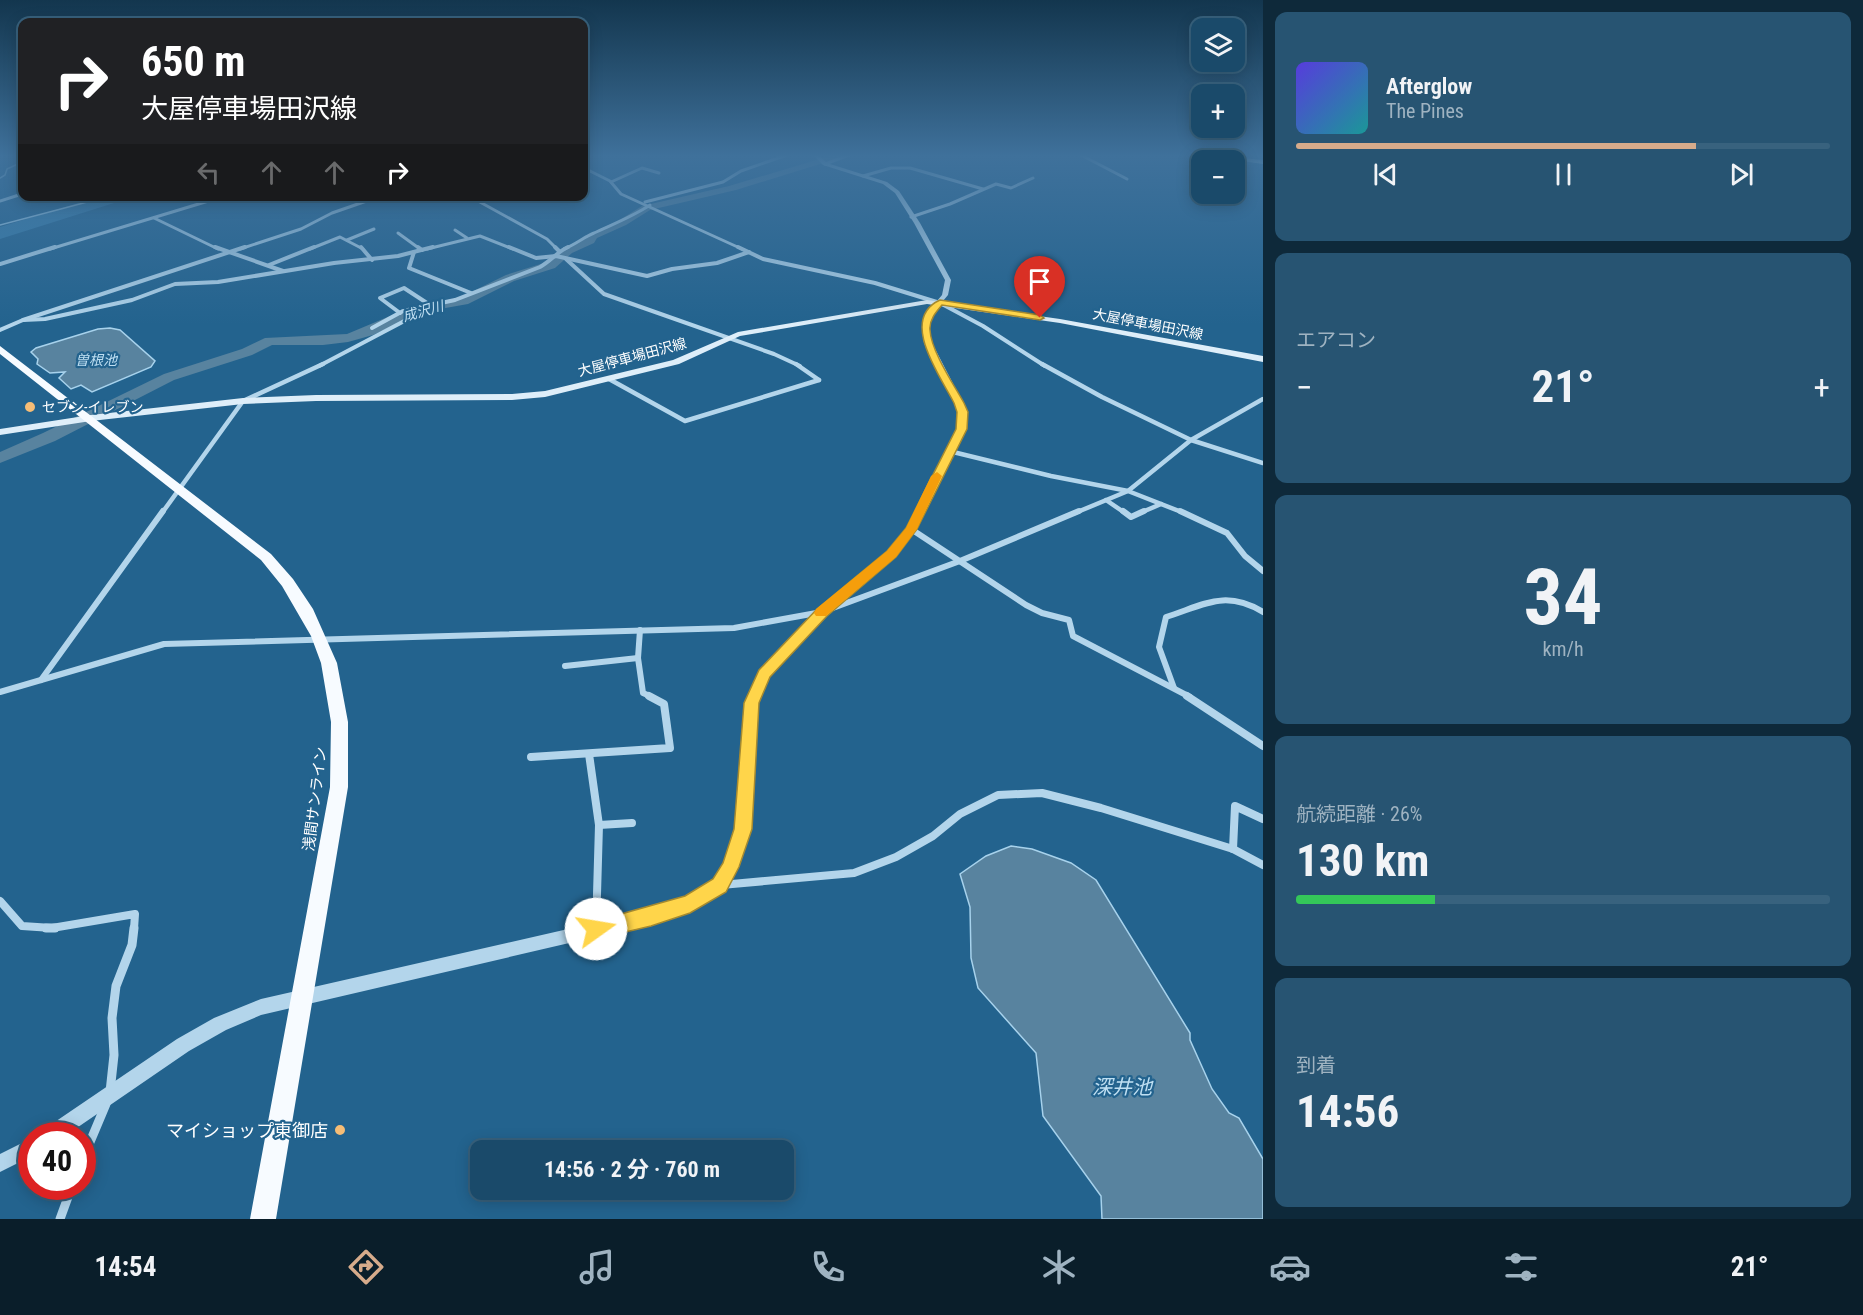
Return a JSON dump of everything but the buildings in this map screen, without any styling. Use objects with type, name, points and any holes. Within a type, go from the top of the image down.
[{"type":"main road","name":"大屋停車場田沢線","points":[[0,432],[88,417],[243,401],[315,398],[512,397],[545,394],[676,362],[729,337],[753,331],[927,302],[1060,321],[1263,359]]},
{"type":"main road","name":"浅間サンライン","points":[[0,349],[266,557],[302,600],[321,639],[331,667],[338,698],[341,762],[336,812],[263,1219]]},
{"type":"street","points":[[0,264],[174,212]]},
{"type":"street","points":[[0,330],[23,320],[301,229],[335,212]]},
{"type":"street","points":[[498,212],[547,239],[560,251]]},
{"type":"street","points":[[372,328],[400,313],[455,300],[540,267],[558,256],[560,251],[582,243],[590,234],[640,212]]},
{"type":"street","points":[[665,212],[749,252],[783,264],[875,283],[940,303],[1070,381],[1191,440],[1263,463]]},
{"type":"street","points":[[720,886],[730,867],[743,829],[752,703],[764,674],[822,612],[892,554],[911,529],[961,429],[962,412],[928,343],[925,329],[929,314],[945,295],[948,280],[908,212]]},
{"type":"street","points":[[912,217],[927,212]]},
{"type":"street","points":[[154,218],[228,253],[283,271]]},
{"type":"street","points":[[347,240],[374,229]]},
{"type":"street","points":[[455,230],[467,238]]},
{"type":"street","points":[[398,233],[422,250]]},
{"type":"street","points":[[23,320],[45,320],[76,311],[132,300],[175,284],[218,282],[372,260],[480,236],[536,258],[558,256],[647,276],[672,269],[717,263],[749,252]]},
{"type":"street","points":[[269,265],[340,237],[362,248],[372,260]]},
{"type":"street","points":[[414,252],[409,268],[471,293]]},
{"type":"street","points":[[566,259],[604,294],[729,337],[792,362],[819,380],[685,421],[609,379]]},
{"type":"street","points":[[400,313],[380,297],[404,288],[430,305]]},
{"type":"street","points":[[40,680],[243,401],[326,363],[410,318],[409,312]]},
{"type":"street","points":[[0,692],[164,644],[734,628],[822,612],[960,561],[1128,491],[1191,440],[1263,399]]},
{"type":"street","points":[[949,452],[1128,491],[1192,516],[1227,533],[1245,556],[1263,571]]},
{"type":"street","points":[[1106,500],[1131,517],[1161,504]]},
{"type":"street","points":[[911,529],[1026,605],[1042,613],[1069,620],[1073,636],[1174,688],[1263,746]]},
{"type":"street","points":[[1174,688],[1159,647],[1166,617],[1224,597],[1263,612]]},
{"type":"street","points":[[531,757],[670,748],[664,704],[643,693],[638,658],[640,630]]},
{"type":"street","points":[[565,666],[638,658]]},
{"type":"street","points":[[589,754],[599,825],[596,929]]},
{"type":"street","points":[[70,1122],[183,1045],[220,1024],[261,1007],[651,917],[690,904],[720,886],[780,878],[854,873],[896,857],[933,836],[960,814],[998,795],[1042,793],[1233,849],[1263,865]]},
{"type":"street","points":[[1233,849],[1235,806],[1263,819]]},
{"type":"street","points":[[599,825],[632,823]]},
{"type":"street","points":[[0,901],[22,927],[52,928],[135,914],[132,945],[116,986],[112,1018],[114,1055],[109,1096],[96,1127]]},
{"type":"street","points":[[0,1163],[18,1153]]},
{"type":"street","points":[[60,1219],[67,1200]]},
{"type":"shaded area","points":[[49,212],[86,212],[0,239],[0,227]]},
{"type":"water","name":"曽根池","points":[[98,329],[120,330],[155,361],[151,367],[92,392],[81,385],[71,389],[59,378],[65,372],[50,373],[37,364],[38,359],[31,352],[36,348]]},
{"type":"water","name":"深井池","points":[[1011,846],[1032,849],[1071,863],[1096,880],[1190,1033],[1190,1040],[1212,1089],[1229,1113],[1239,1118],[1263,1159],[1263,1219],[1102,1219],[1101,1196],[1043,1116],[1036,1053],[978,988],[971,958],[970,907],[960,874],[986,856]]},
{"type":"waterway","points":[[0,225],[50,212]]},
{"type":"waterway","name":"成沢川","points":[[0,458],[49,437],[169,377],[247,352],[270,341],[323,341],[348,338],[368,332],[419,309],[463,301],[510,278],[551,265],[568,250],[590,241],[593,236],[640,212]]},
{"type":"slow traffic","points":[[821,613],[892,554],[911,529],[937,476]]},
{"type":"place","name":"セブン-イレブン","points":[[30,407]]},
{"type":"place","name":"マイショップ東御店","points":[[340,1130]]},
{"type":"route","points":[[596,929],[651,917],[690,904],[720,886],[730,867],[743,829],[752,703],[764,674],[822,612],[892,554],[911,529],[961,429],[963,421],[959,403],[928,343],[925,329],[929,314],[940,303],[1040,318]]}]
